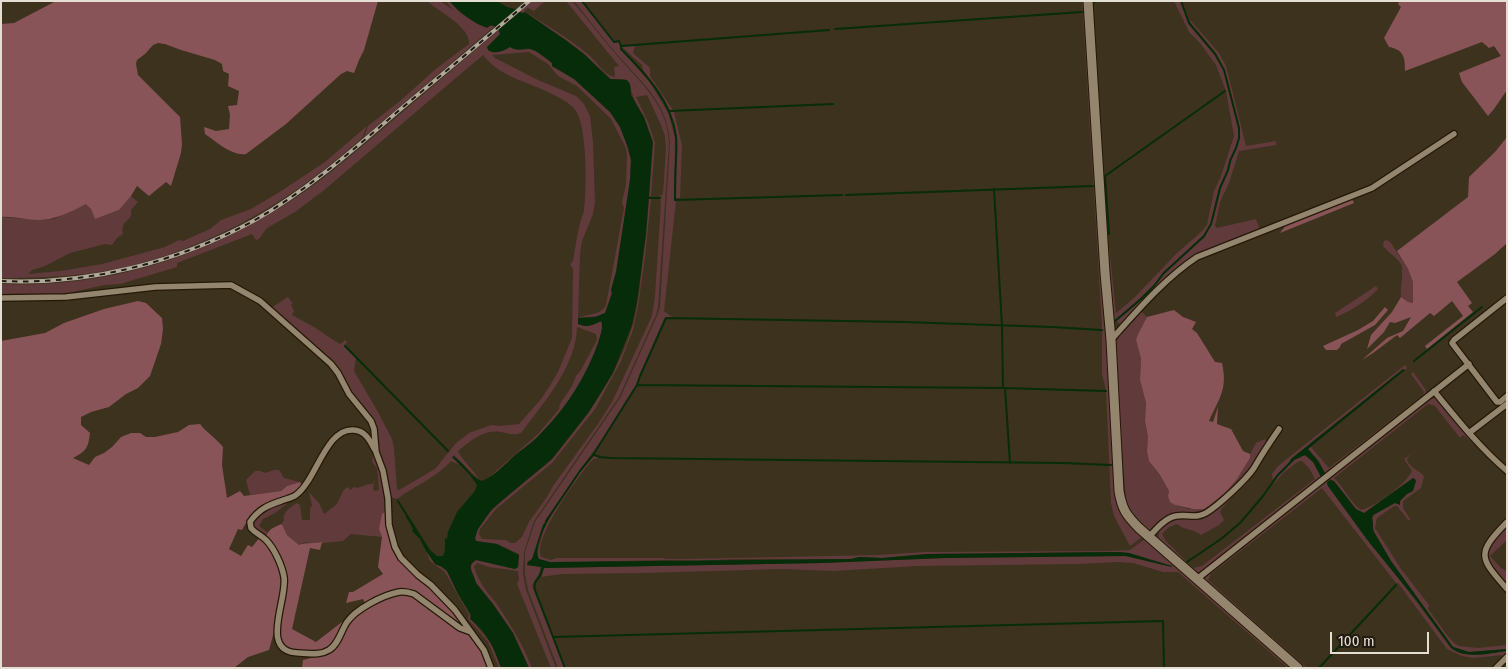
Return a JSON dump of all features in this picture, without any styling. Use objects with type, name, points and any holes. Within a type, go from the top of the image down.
[{"type":"main road","points":[[1088,1],[1120,500],[1126,515],[1149,537],[1298,668]]},
{"type":"street","points":[[1111,340],[1173,275],[1197,257],[1372,188],[1454,134]]},
{"type":"street","points":[[1,298],[66,297],[155,287],[232,285],[260,302],[304,338],[331,364],[349,394],[371,421],[374,429],[376,452]]},
{"type":"street","points":[[1507,298],[1452,343],[1497,402],[1500,402],[1507,396]]},
{"type":"street","points":[[1197,579],[1469,364]]},
{"type":"street","points":[[1434,391],[1469,433],[1507,471]]},
{"type":"street","points":[[1469,433],[1507,404]]},
{"type":"street","points":[[1149,537],[1170,518],[1177,516],[1200,516],[1225,498],[1254,469],[1256,462],[1279,429]]},
{"type":"street","points":[[473,633],[460,628],[414,594],[400,592],[388,595],[357,612],[348,621],[332,648],[324,653],[313,655],[289,652],[279,642],[277,637],[276,624],[282,602],[284,578],[280,564],[266,539],[251,528],[250,522],[263,508],[295,496],[305,487],[321,458],[335,437],[342,431],[357,430],[364,433],[370,440],[383,471],[388,498],[389,525],[401,558],[445,598],[473,633],[484,650],[491,668]]},
{"type":"street","points":[[1507,522],[1488,542],[1484,550],[1484,558],[1488,567],[1507,589]]},
{"type":"street","points":[[1496,668],[1507,657]]},
{"type":"shaded area","points":[[56,1],[378,1],[364,50],[354,73],[347,71],[341,74],[286,124],[246,154],[230,151],[205,134],[204,127],[216,131],[229,129],[230,115],[228,106],[237,105],[239,91],[228,86],[229,74],[223,71],[222,64],[165,44],[158,43],[153,45],[137,60],[136,64],[138,75],[180,117],[181,153],[171,186],[166,182],[149,196],[137,186],[119,210],[95,219],[91,209],[86,204],[63,215],[44,220],[1,217],[1,24],[14,23]]},
{"type":"shaded area","points":[[427,1],[440,1],[453,10],[446,1],[449,1],[461,13],[479,25],[495,26],[364,137],[368,126],[437,68],[469,44],[465,31]]},
{"type":"shaded area","points":[[449,1],[497,1],[522,13],[525,12],[584,54],[610,79],[627,80],[630,84],[631,95],[644,117],[653,142],[646,235],[637,302],[632,325],[613,373],[589,412],[552,459],[492,509],[478,529],[475,538],[476,541],[497,544],[519,555],[518,567],[515,569],[476,560],[471,565],[471,568],[476,583],[513,633],[529,668],[501,668],[489,641],[481,629],[470,619],[471,615],[447,571],[435,564],[420,539],[412,531],[413,529],[397,499],[430,550],[437,556],[443,556],[445,538],[447,539],[457,512],[475,491],[477,485],[452,457],[457,459],[478,479],[482,481],[487,479],[538,437],[576,390],[588,367],[602,329],[601,321],[585,326],[578,324],[578,318],[595,317],[605,313],[612,293],[630,180],[631,160],[620,127],[610,112],[574,79],[552,66],[552,63],[533,50],[520,50],[510,47],[496,52],[488,50],[487,47],[500,34],[498,29],[491,25],[487,28],[476,23]]},
{"type":"shaded area","points":[[532,1],[545,1],[534,11],[528,8],[524,11],[574,43],[604,71],[615,77],[614,67],[619,66],[566,1],[572,1],[650,93],[663,116],[669,143],[656,315],[619,397],[534,521],[524,552],[523,574],[526,590],[556,668],[551,668],[517,584],[519,579],[518,571],[489,567],[477,563],[474,567],[483,586],[516,634],[532,668],[529,668],[513,633],[476,583],[471,568],[473,562],[476,560],[515,569],[518,567],[519,554],[497,544],[476,541],[477,532],[483,521],[505,498],[551,460],[588,413],[622,355],[635,315],[640,288],[649,199],[651,199],[638,306],[633,330],[621,361],[595,409],[552,463],[496,509],[480,529],[479,534],[482,539],[506,540],[515,543],[522,537],[529,522],[613,400],[652,316],[655,296],[660,199],[662,198],[660,196],[663,194],[666,148],[665,136],[647,95],[636,97],[648,122],[655,143],[651,196],[649,196],[651,163],[648,130],[633,96],[630,84],[624,79],[611,79],[567,41],[526,13],[519,11]]},
{"type":"shaded area","points":[[574,1],[581,1],[614,43],[619,42],[621,50],[649,81],[668,112],[675,138],[674,200],[676,201],[664,311],[672,317],[664,319],[636,385],[604,437],[543,525],[532,559],[527,562],[527,565],[541,567],[532,586],[564,668],[558,668],[528,590],[525,574],[525,552],[535,522],[620,398],[657,316],[660,307],[670,143],[664,116],[651,93]]},
{"type":"shaded area","points":[[1082,1],[1084,1],[1117,499],[1125,521],[1142,537],[1130,546],[1114,516],[1111,503],[1106,390],[1102,374],[1103,330],[1101,329]]},
{"type":"shaded area","points":[[1090,1],[1093,1],[1108,235],[1116,313],[1134,298],[1207,225],[1214,191],[1234,136],[1226,91],[1216,65],[1200,43],[1189,32],[1174,1],[1180,1],[1189,24],[1215,54],[1224,70],[1239,138],[1228,170],[1219,188],[1211,224],[1204,236],[1163,272],[1153,286],[1115,320],[1112,319]]},
{"type":"shaded area","points":[[1400,1],[1507,1],[1507,90],[1488,116],[1462,82],[1459,73],[1501,56],[1494,46],[1489,48],[1482,42],[1405,71],[1403,55],[1398,50],[1389,47],[1384,38],[1401,7],[1398,4]]},
{"type":"shaded area","points":[[1191,21],[1219,53],[1226,66],[1246,146],[1276,141],[1276,145],[1239,151],[1229,183],[1220,202],[1215,226],[1217,228],[1256,219],[1260,230],[1197,255],[1122,325],[1116,321],[1154,286],[1164,273],[1205,237],[1214,217],[1221,188],[1240,138],[1240,128],[1225,70],[1216,53]]},
{"type":"shaded area","points":[[499,30],[500,34],[488,50],[496,52],[510,47],[519,50],[534,50],[552,63],[552,66],[574,79],[610,112],[620,127],[631,160],[622,237],[608,306],[605,313],[599,316],[578,318],[578,324],[585,326],[602,321],[603,323],[597,347],[588,370],[575,392],[543,431],[487,479],[539,433],[559,409],[560,404],[597,340],[596,334],[577,327],[575,342],[565,370],[549,396],[521,433],[489,432],[467,443],[458,451],[479,480],[454,455],[453,458],[460,465],[451,461],[439,472],[397,499],[390,497],[379,458],[376,427],[373,418],[357,403],[328,358],[271,308],[288,297],[293,304],[291,305],[294,311],[292,315],[338,343],[341,344],[345,340],[347,342],[344,346],[356,358],[354,371],[392,439],[397,489],[399,490],[435,469],[456,443],[469,433],[491,425],[519,424],[541,399],[558,372],[572,338],[573,269],[570,264],[573,261],[580,221],[584,211],[586,173],[580,119],[576,111],[563,100],[505,73],[489,62],[483,55],[323,191],[295,212],[267,228],[259,239],[256,240],[252,234],[177,263],[177,267],[120,284],[104,285],[60,295],[1,296],[1,284],[42,284],[83,280],[122,273],[200,249],[237,232],[273,212],[319,181]],"holes":[[[529,52],[548,64],[558,76],[577,86],[611,119],[626,148],[626,185],[622,202],[624,208],[606,305],[604,309],[597,313],[578,318],[582,241],[593,214],[595,202],[590,116],[584,104],[576,96],[538,80],[492,55]]]},
{"type":"shaded area","points":[[635,46],[633,53],[650,68],[650,76],[673,110],[670,110],[660,92],[643,70],[642,65],[622,47]]},
{"type":"shaded area","points":[[670,112],[674,112],[682,145],[680,198],[676,198],[677,137]]},
{"type":"shaded area","points":[[367,126],[362,138],[302,186],[270,207],[203,242],[131,266],[93,273],[1,278],[1,217],[38,220],[54,219],[86,203],[95,219],[119,210],[131,196],[138,202],[123,225],[123,234],[112,245],[105,244],[70,253],[45,266],[32,270],[28,274],[102,264],[165,247],[179,240],[183,241],[210,229],[221,220],[251,209],[325,162]]},
{"type":"shaded area","points":[[1507,137],[1507,243],[1457,282],[1472,303],[1468,306],[1473,312],[1427,349],[1425,346],[1463,316],[1452,301],[1434,316],[1430,313],[1400,338],[1397,335],[1362,360],[1387,338],[1403,331],[1411,317],[1395,323],[1390,322],[1384,332],[1367,349],[1371,335],[1392,312],[1401,297],[1413,303],[1413,282],[1408,269],[1397,251],[1468,197],[1469,177],[1495,152]]},
{"type":"shaded area","points":[[1352,199],[1354,203],[1280,233],[1286,225]]},
{"type":"shaded area","points":[[1387,240],[1408,269],[1413,282],[1413,303],[1401,297],[1402,267],[1383,246],[1384,241]]},
{"type":"shaded area","points":[[1376,286],[1378,289],[1363,302],[1336,317],[1335,313]]},
{"type":"shaded area","points":[[138,301],[146,303],[162,318],[161,344],[150,376],[138,388],[126,394],[109,407],[81,417],[81,425],[90,433],[86,449],[73,458],[89,465],[95,457],[112,447],[121,437],[131,433],[155,437],[178,432],[189,425],[200,424],[223,447],[222,465],[227,498],[240,491],[244,496],[281,491],[287,486],[300,482],[302,486],[297,490],[262,506],[255,512],[242,530],[238,529],[229,549],[241,556],[248,545],[252,547],[260,537],[273,552],[281,571],[281,598],[269,650],[248,657],[234,668],[1,668],[1,341],[45,333],[64,323],[104,309]]},
{"type":"shaded area","points":[[1385,307],[1388,310],[1375,325],[1341,344],[1337,350],[1326,350],[1323,346],[1373,321]]},
{"type":"shaded area","points":[[1174,310],[1183,317],[1196,322],[1192,329],[1197,333],[1215,362],[1222,363],[1224,380],[1222,394],[1209,421],[1213,422],[1218,407],[1217,424],[1231,429],[1243,451],[1250,454],[1250,458],[1237,479],[1227,491],[1204,509],[1193,509],[1170,502],[1169,491],[1149,461],[1147,451],[1146,403],[1140,380],[1141,359],[1136,340],[1147,317]]},
{"type":"shaded area","points":[[1141,311],[1147,317],[1136,340],[1141,359],[1140,380],[1146,403],[1147,451],[1154,468],[1169,491],[1168,496],[1175,505],[1189,509],[1210,505],[1227,491],[1237,479],[1250,458],[1256,443],[1265,439],[1267,445],[1242,477],[1209,509],[1198,514],[1178,514],[1150,533],[1133,515],[1126,501],[1117,389],[1116,342]]},
{"type":"shaded area","points":[[1405,365],[1407,368],[1405,370],[1403,369],[1291,459],[1273,481],[1272,474],[1278,466]]},
{"type":"shaded area","points":[[1403,369],[1405,370],[1308,449],[1325,473],[1321,477],[1313,462],[1305,455],[1290,462],[1291,459]]},
{"type":"shaded area","points":[[1413,372],[1426,390],[1425,396],[1327,475],[1319,461],[1308,449],[1310,446],[1329,468],[1423,395],[1424,392],[1411,374]]},
{"type":"shaded area","points":[[1437,398],[1462,430],[1507,475],[1467,438],[1463,435],[1460,438],[1435,406],[1428,404],[1334,478],[1357,507],[1361,510],[1367,508],[1382,500],[1409,476],[1412,471],[1404,459],[1425,445],[1408,457],[1407,460],[1424,477],[1421,488],[1403,501],[1403,508],[1410,519],[1409,521],[1397,506],[1394,506],[1377,518],[1375,528],[1401,569],[1429,605],[1428,609],[1454,643],[1459,646],[1478,648],[1507,645],[1507,649],[1469,652],[1453,647],[1391,561],[1374,532],[1372,518],[1395,503],[1400,504],[1402,498],[1413,491],[1405,484],[1365,513],[1362,513],[1355,508],[1338,486],[1329,478],[1430,399]]},
{"type":"shaded area","points":[[364,436],[382,471],[387,511],[379,529],[382,537],[351,534],[343,541],[314,544],[305,542],[299,545],[287,535],[282,524],[286,512],[297,503],[300,505],[302,520],[310,520],[312,505],[309,492],[319,503],[324,514],[337,504],[347,487],[351,490],[354,487],[373,484],[375,477],[373,489],[375,491],[379,490],[377,468],[372,462],[373,454]]},
{"type":"shaded area","points":[[1303,455],[1312,460],[1321,476],[1323,475],[1322,477],[1206,568],[1195,572],[1158,539],[1159,532],[1168,523],[1176,520],[1198,518],[1250,475],[1251,478],[1248,482],[1222,508],[1220,512],[1224,520],[1219,525],[1201,535],[1177,524],[1169,527],[1162,534],[1166,541],[1193,568],[1202,566],[1315,479],[1309,468],[1302,461],[1299,461],[1284,472],[1274,484],[1286,467]]},
{"type":"shaded area","points":[[594,456],[599,458],[593,459],[586,467],[550,521],[540,548],[541,557],[551,560],[557,558],[684,559],[878,555],[925,552],[1108,551],[1130,550],[1145,539],[1293,668],[1288,668],[1178,572],[1163,572],[1133,563],[917,566],[833,571],[782,569],[561,574],[541,577],[544,568],[822,563],[944,558],[1126,556],[1172,567],[1129,553],[1118,552],[927,554],[851,559],[734,559],[696,561],[550,562],[539,559],[537,554],[545,525],[580,472]]},
{"type":"shaded area","points":[[279,470],[284,478],[300,482],[287,486],[281,491],[250,495],[246,480],[255,471],[265,473]]},
{"type":"shaded area","points":[[1413,478],[1416,481],[1413,491],[1400,501],[1400,505],[1395,503],[1373,515],[1374,532],[1391,561],[1453,647],[1469,652],[1507,649],[1507,651],[1471,655],[1457,652],[1451,648],[1417,601],[1368,541],[1327,483],[1330,480],[1334,481],[1356,509],[1364,513]]},
{"type":"shaded area","points":[[1326,480],[1328,486],[1451,648],[1471,654],[1507,651],[1507,655],[1502,659],[1502,655],[1473,658],[1462,656],[1447,649],[1398,583],[1396,583],[1322,488],[1211,574],[1208,580],[1307,668],[1303,668],[1204,581],[1203,578],[1205,576]]},
{"type":"shaded area","points":[[294,498],[275,513],[263,519],[259,526],[267,532],[265,538],[253,527],[254,521],[262,511]]},
{"type":"shaded area","points":[[387,511],[394,547],[469,631],[407,591],[366,605],[363,599],[346,603],[349,592],[353,592],[383,574],[378,567],[382,537],[379,529],[382,514]]},
{"type":"shaded area","points":[[552,514],[541,536],[538,549],[539,559],[550,562],[851,559],[927,554],[1118,552],[1129,553],[1172,567],[1126,556],[944,558],[822,563],[544,568],[541,577],[541,567],[527,565],[532,559],[543,525]]},
{"type":"shaded area","points":[[1507,523],[1507,540],[1490,556],[1507,572],[1507,587],[1490,568],[1486,552]]},
{"type":"shaded area","points":[[282,524],[287,535],[299,545],[322,542],[320,550],[310,548],[292,629],[316,642],[355,612],[331,647],[324,652],[294,652],[283,646],[278,628],[285,579],[265,538],[270,530]]},
{"type":"shaded area","points":[[426,551],[447,571],[475,624],[491,643],[501,668],[499,668],[488,642],[468,619],[469,615],[445,572],[430,561]]},
{"type":"shaded area","points":[[401,594],[412,595],[472,634],[483,651],[490,668],[302,668],[303,660],[326,654],[355,616],[391,596]]},
{"type":"waterway","points":[[582,1],[614,42],[619,41],[621,46]]},
{"type":"waterway","points":[[1115,321],[1140,300],[1164,273],[1204,236],[1211,224],[1220,188],[1239,138],[1239,128],[1224,70],[1215,54],[1189,23],[1181,1]]},
{"type":"waterway","points":[[835,29],[1082,12]]},
{"type":"waterway","points":[[829,30],[621,46],[621,49],[648,78],[669,112],[676,140],[675,200],[842,195]]},
{"type":"waterway","points":[[1109,234],[1105,176],[1225,91]]},
{"type":"waterway","points":[[669,111],[833,104]]},
{"type":"waterway","points":[[846,195],[1093,186]]},
{"type":"waterway","points":[[994,189],[1002,326],[1003,388]]},
{"type":"waterway","points":[[649,198],[660,198]]},
{"type":"waterway","points":[[1414,361],[1482,307]]},
{"type":"waterway","points":[[546,521],[593,455],[637,385],[666,318],[904,322],[1102,330]]},
{"type":"waterway","points":[[345,346],[448,451]]},
{"type":"waterway","points":[[637,385],[1003,388],[1106,391]]},
{"type":"waterway","points":[[1005,388],[1010,463]]},
{"type":"waterway","points":[[594,455],[610,458],[1111,465]]},
{"type":"waterway","points":[[1187,562],[1221,539],[1240,523],[1277,476],[1293,460]]},
{"type":"waterway","points":[[541,573],[535,582],[535,590],[565,668]]},
{"type":"waterway","points":[[1319,668],[1396,585]]},
{"type":"waterway","points":[[553,637],[1163,621],[1164,668]]},
{"type":"railway","points":[[1,281],[67,279],[100,275],[132,268],[195,248],[255,220],[274,209],[328,170],[529,1]]}]
